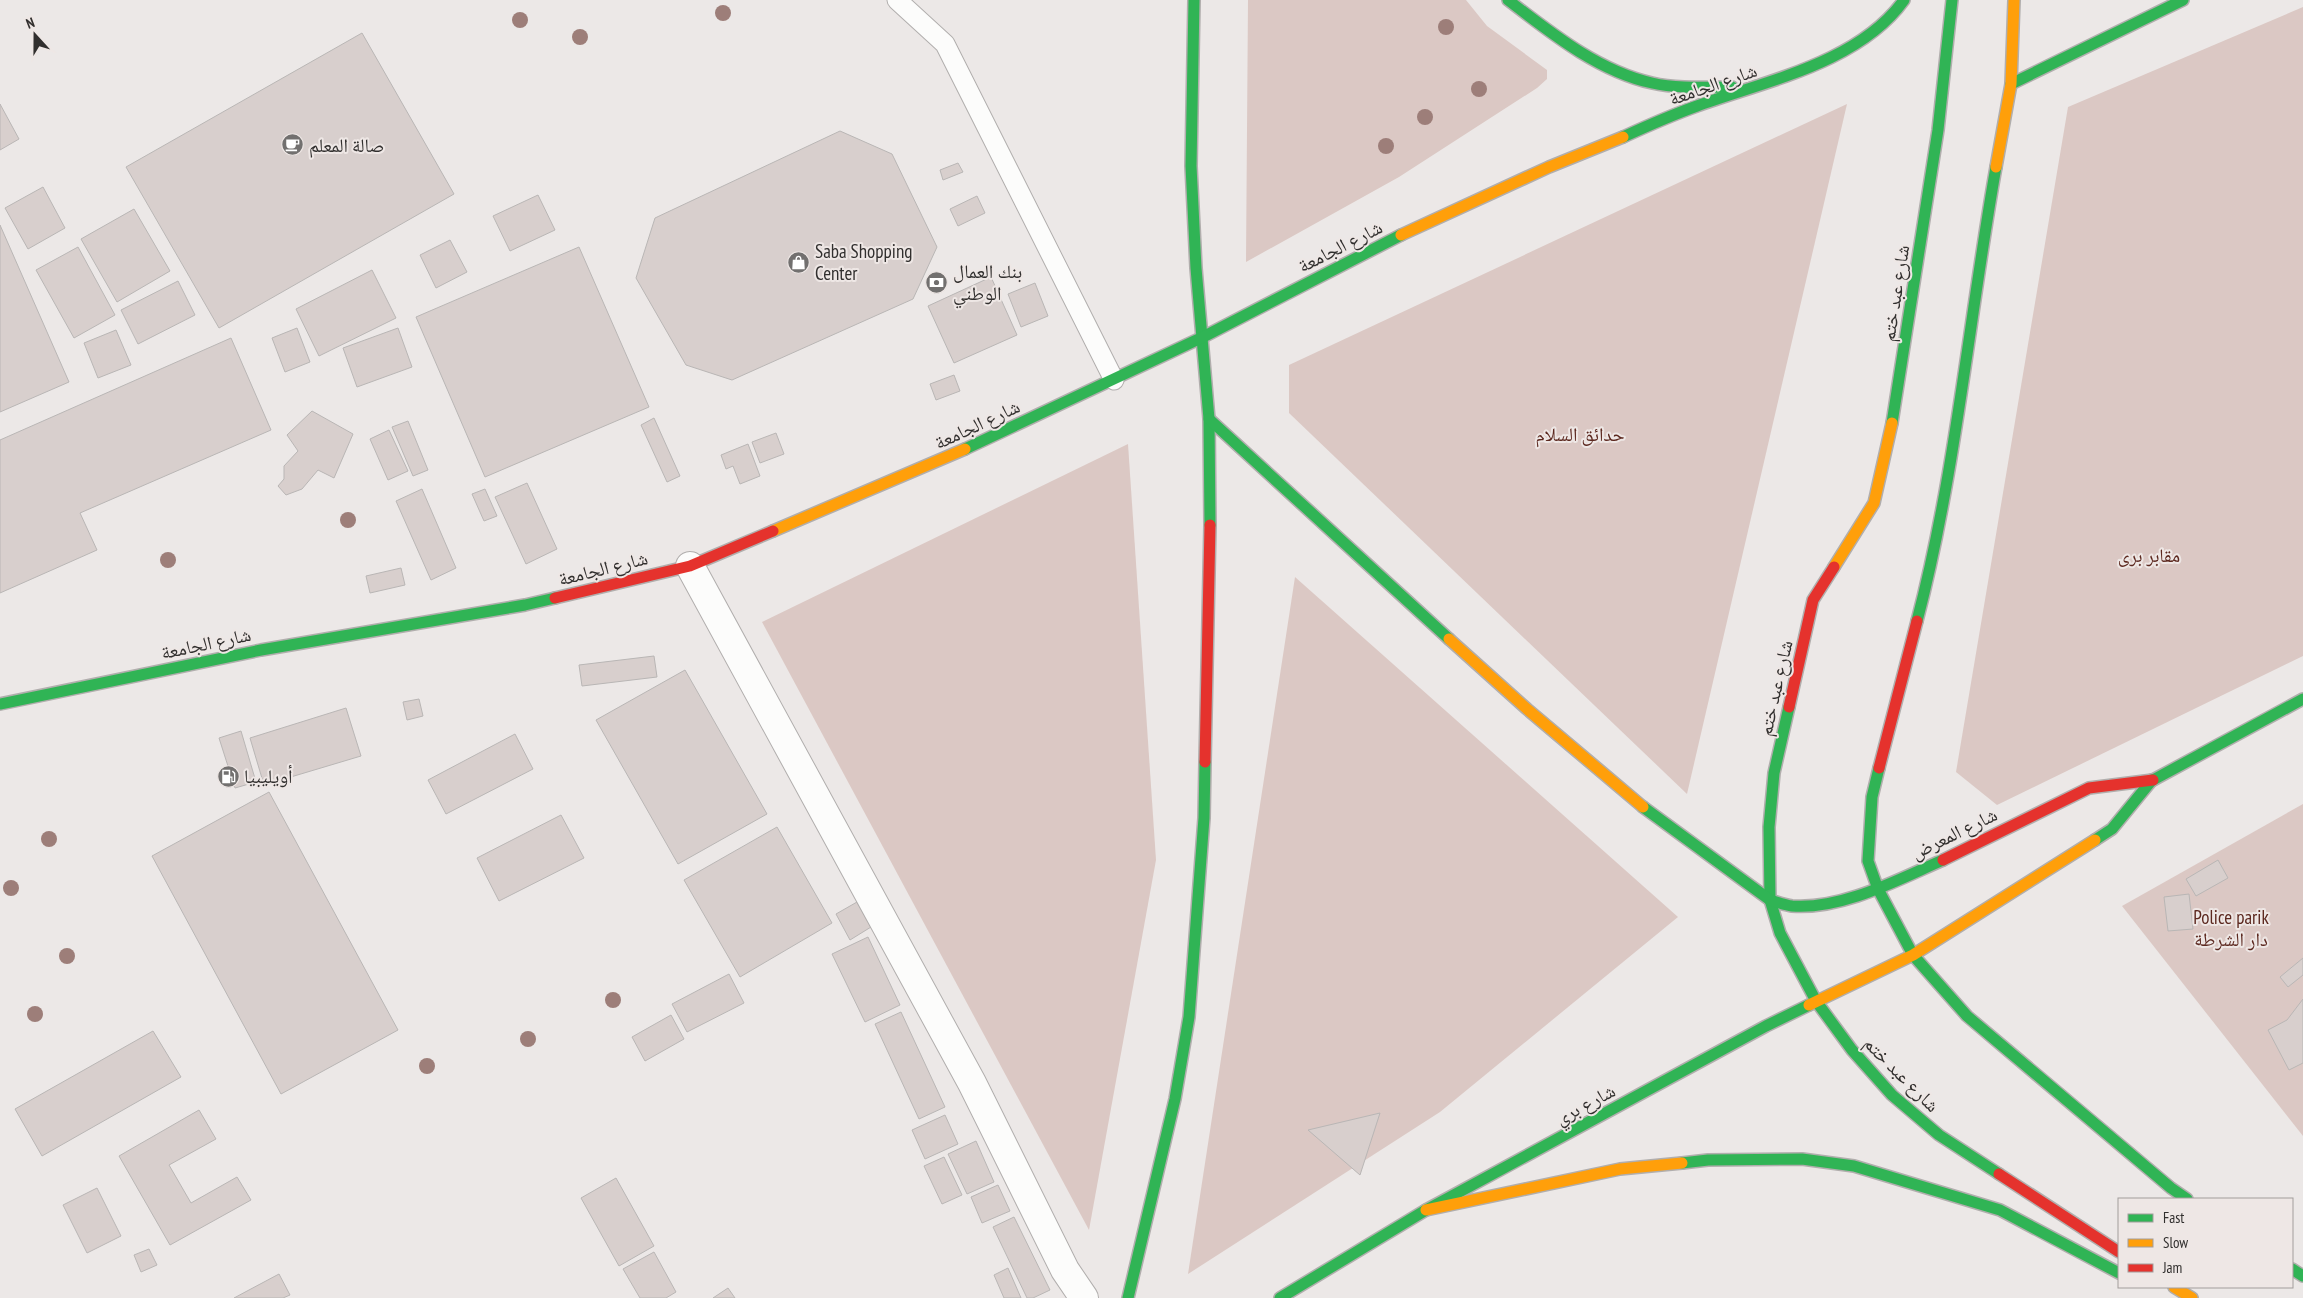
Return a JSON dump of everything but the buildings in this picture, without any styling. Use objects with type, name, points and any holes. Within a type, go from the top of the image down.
[{"type":"main road","points":[[1128,1298],[1175,1099],[1189,1008],[1204,818],[1210,532],[1209,419],[1196,268],[1191,166],[1194,0]]},
{"type":"main road","points":[[1508,0],[1588,57],[1644,82],[1687,87],[1758,88]]},
{"type":"main road","name":"شارع الجامعة","points":[[0,704],[261,650],[525,605],[690,566],[970,447],[1203,337],[1376,246],[1549,167],[1697,106],[1758,88],[1800,72],[1865,38],[1894,14],[1904,0]]},
{"type":"main road","name":"شارع عبد ختم","points":[[1952,0],[1938,130],[1894,413],[1874,503],[1813,600],[1774,773],[1769,826],[1770,900],[1780,933],[1816,1001],[1852,1050],[1892,1095],[1939,1135],[2118,1251]]},
{"type":"main road","points":[[2014,0],[2011,84],[1980,256],[1959,412],[1929,576],[1872,797],[1868,861],[1878,889],[1913,954],[1967,1016],[2171,1188],[2186,1198]]},
{"type":"main road","points":[[2011,84],[2126,30],[2183,0]]},
{"type":"main road","points":[[1209,419],[1358,553],[1478,667],[1638,802],[1770,900]]},
{"type":"main road","name":"شارع المعرض","points":[[1770,900],[1792,906],[1813,905],[1842,900],[1878,889],[1949,857],[2089,788],[2152,780],[2303,699]]},
{"type":"main road","name":"شارع المعرض","points":[[1913,954],[2112,829],[2152,780]]},
{"type":"main road","name":"شارع بري","points":[[1280,1298],[1426,1210],[1816,1001],[1913,954]]},
{"type":"main road","points":[[1426,1210],[1620,1169],[1708,1160],[1802,1158],[1854,1166],[2000,1210],[2118,1272]]},
{"type":"main road","points":[[2176,1288],[2192,1298]]},
{"type":"street","points":[[690,566],[972,1083],[1065,1270],[1084,1298]]},
{"type":"lane","points":[[898,0],[945,44],[1114,380]]},
{"type":"green space","points":[[1248,0],[1466,0],[1487,26],[1547,70],[1547,79],[1537,88],[1399,177],[1246,262]]},
{"type":"green space","name":"مقابر برى","points":[[2303,7],[2303,656],[1997,805],[1956,772],[2068,107]]},
{"type":"green space","name":"حدائق السلام","points":[[1847,104],[1687,794],[1289,413],[1289,365]]},
{"type":"green space","points":[[1128,444],[1156,860],[1089,1230],[762,622]]},
{"type":"green space","points":[[1295,577],[1678,917],[1440,1112],[1188,1274]]},
{"type":"green space","name":"Police parik دار الشرطة","points":[[2303,804],[2303,1136],[2122,906]]},
{"type":"traffic: fast","points":[[1194,0],[1191,166],[1196,268],[1209,419],[1210,525]]},
{"type":"traffic: fast","points":[[1508,0],[1558,38],[1613,70],[1652,83],[1672,86],[1732,87]]},
{"type":"traffic: fast","points":[[1623,137],[1688,109],[1781,78],[1837,55],[1862,40],[1885,22],[1904,0]]},
{"type":"traffic: fast","points":[[1892,423],[1938,130],[1952,0]]},
{"type":"traffic: fast","points":[[2011,84],[2183,0]]},
{"type":"traffic: fast","points":[[1917,621],[1942,508],[1952,452],[1996,167]]},
{"type":"traffic: fast","points":[[965,449],[1203,337],[1401,235]]},
{"type":"traffic: fast","points":[[1209,419],[1449,639]]},
{"type":"traffic: fast","points":[[0,704],[261,650],[525,605],[555,598]]},
{"type":"traffic: fast","points":[[2153,780],[2303,699]]},
{"type":"traffic: fast","points":[[1789,707],[1774,773],[1769,827],[1770,900],[1780,933],[1816,1001],[1852,1050],[1892,1095],[1939,1135],[1999,1174]]},
{"type":"traffic: fast","points":[[1128,1298],[1175,1099],[1189,1017],[1204,818],[1205,762]]},
{"type":"traffic: fast","points":[[1879,768],[1872,797],[1868,861],[1878,889],[1913,955],[1967,1016],[2171,1188],[2186,1198]]},
{"type":"traffic: fast","points":[[2095,840],[2112,829],[2152,780]]},
{"type":"traffic: fast","points":[[1643,807],[1770,900],[1789,906],[1811,906],[1850,898],[1870,892],[1943,860]]},
{"type":"traffic: fast","points":[[1280,1298],[1426,1210],[1766,1026],[1809,1005]]},
{"type":"traffic: fast","points":[[1682,1163],[1708,1160],[1802,1159],[1854,1166],[2000,1210],[2118,1272]]},
{"type":"traffic: fast","points":[[2293,1270],[2303,1276]]},
{"type":"traffic: slow","points":[[1996,167],[2011,84],[2014,0]]},
{"type":"traffic: slow","points":[[1401,235],[1549,167],[1623,137]]},
{"type":"traffic: slow","points":[[1834,567],[1874,503],[1892,423]]},
{"type":"traffic: slow","points":[[773,531],[965,449]]},
{"type":"traffic: slow","points":[[1449,639],[1527,709],[1643,807]]},
{"type":"traffic: slow","points":[[1809,1005],[1913,955],[2095,840]]},
{"type":"traffic: slow","points":[[1426,1210],[1620,1169],[1682,1163]]},
{"type":"traffic: slow","points":[[2176,1288],[2192,1298]]},
{"type":"traffic: jam","points":[[1205,762],[1210,525]]},
{"type":"traffic: jam","points":[[555,598],[690,566],[773,531]]},
{"type":"traffic: jam","points":[[1789,707],[1813,600],[1834,567]]},
{"type":"traffic: jam","points":[[1879,768],[1917,621]]},
{"type":"traffic: jam","points":[[1943,860],[2089,788],[2153,780]]},
{"type":"traffic: jam","points":[[1999,1174],[2118,1251]]},
{"type":"place","name":"صالة المعلم","points":[[293,145]]},
{"type":"place","name":"Saba Shopping Center","points":[[799,262]]},
{"type":"place","name":"بنك العمال الوطني","points":[[937,282]]},
{"type":"place","name":"أويليبيا","points":[[228,776]]}]
